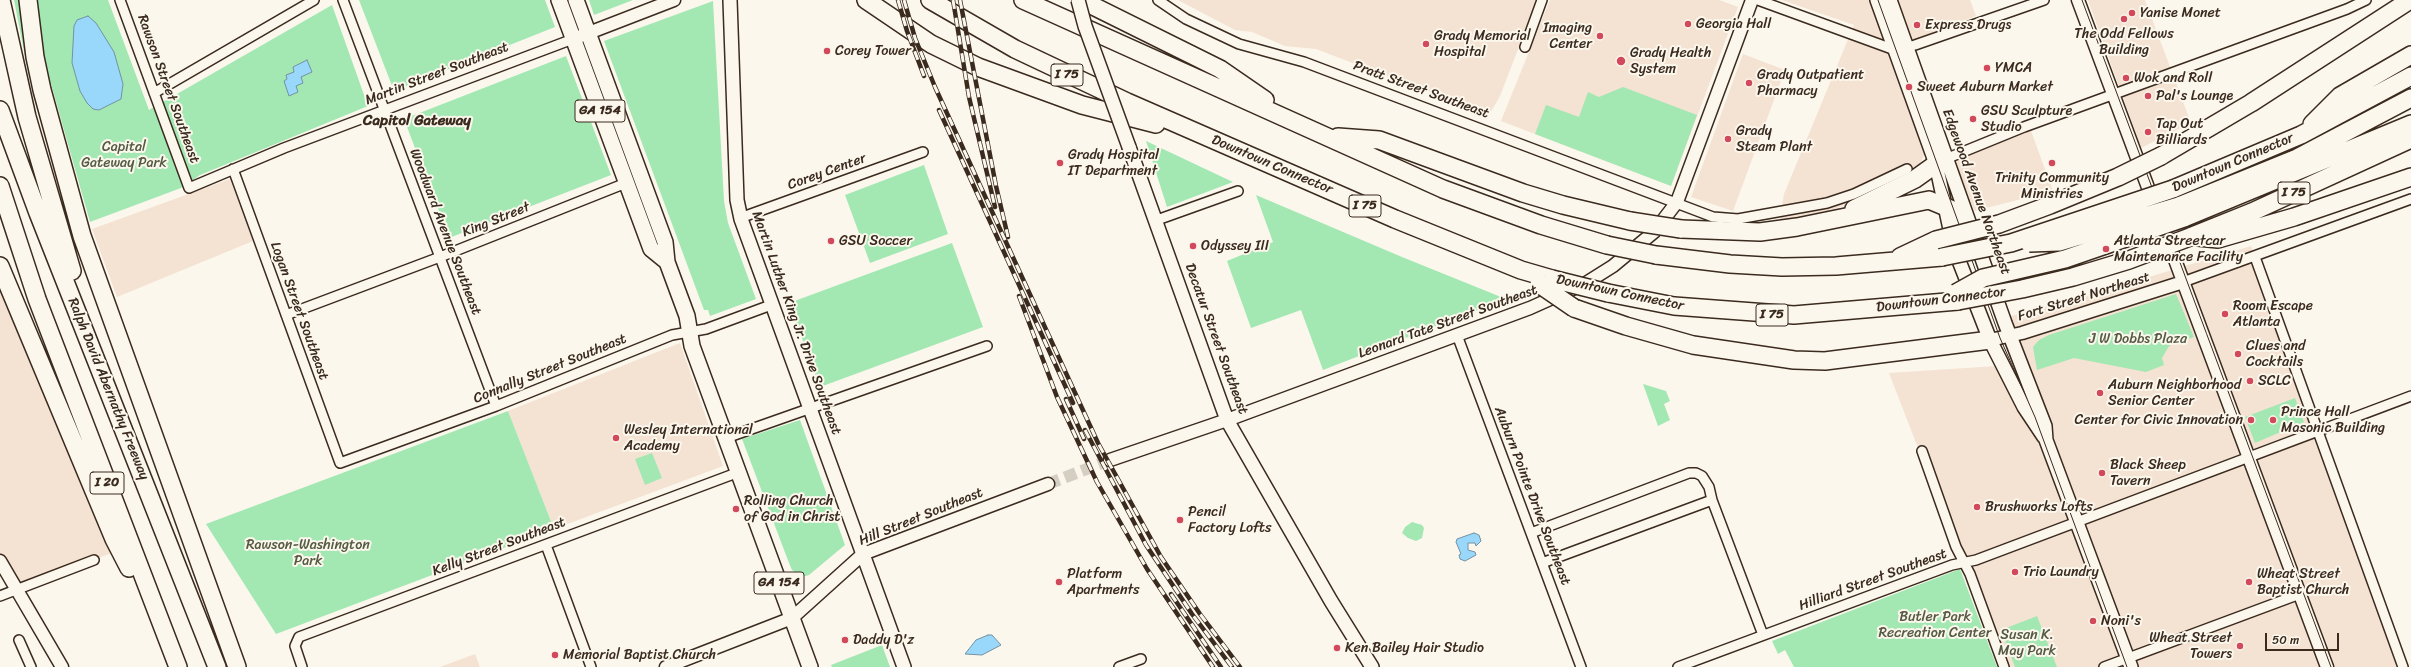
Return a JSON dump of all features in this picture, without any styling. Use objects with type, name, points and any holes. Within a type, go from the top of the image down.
[{"type":"highway","points":[[1,0],[17,80],[38,161],[80,293],[139,468]]},
{"type":"highway","points":[[28,0],[32,36],[42,90],[82,236],[237,667]]},
{"type":"highway","points":[[866,0],[931,44],[978,67],[1082,105],[1210,139]]},
{"type":"highway","name":"Downtown Connector","points":[[930,0],[963,21],[1068,76],[1395,219],[1521,270],[1546,282],[1674,306],[1794,315],[1938,303],[1957,297],[2022,289],[2073,277],[2129,260],[2192,237],[2411,139]]},
{"type":"highway","name":"Downtown Connector","points":[[1023,0],[1328,136],[1401,171],[1500,211],[1576,237],[1656,255],[1730,264],[1782,267],[1889,262],[1942,257],[2011,243],[2173,189],[2301,135],[2411,76]]},
{"type":"highway","points":[[1081,0],[1220,69],[1298,123]]},
{"type":"highway","points":[[1889,262],[1936,240],[2000,224],[2050,206],[2118,177],[2160,156],[2251,103],[2410,0]]},
{"type":"highway","points":[[2301,135],[2340,96],[2411,55]]},
{"type":"highway","points":[[1957,297],[1983,278],[2065,259],[2182,212],[2295,159],[2411,98]]},
{"type":"highway","name":"Ralph David Abernathy Freeway","points":[[0,110],[38,213],[217,667]]},
{"type":"highway","points":[[2380,135],[2411,117]]},
{"type":"highway","points":[[2011,243],[2059,242],[2238,197],[2380,135],[2411,124]]},
{"type":"highway","points":[[1328,136],[1379,140],[1523,193],[1563,205],[1630,221],[1681,228],[1760,232],[1852,217],[1929,200],[1944,205],[1960,215],[1975,235]]},
{"type":"highway","points":[[1821,221],[1876,200],[1915,179],[1942,161]]},
{"type":"highway","points":[[2192,237],[2218,239],[2294,217],[2411,177]]},
{"type":"highway","name":"I 20","points":[[0,186],[37,299],[175,660]]},
{"type":"highway","points":[[0,212],[37,299]]},
{"type":"highway","points":[[0,266],[114,539],[175,660]]},
{"type":"highway","points":[[1546,282],[1574,308],[1626,326],[1693,345],[1794,360],[1825,361],[1990,340]]},
{"type":"main road","name":"GA 154","points":[[559,0],[651,249],[667,262]]},
{"type":"main road","name":"GA 154","points":[[576,0],[665,242],[667,262],[686,316],[692,346],[810,667]]},
{"type":"main road","name":"Martin Luther King Jr. Drive Southeast","points":[[730,0],[737,200],[740,218],[904,667]]},
{"type":"main road","name":"Decatur Street Southeast","points":[[1078,0],[1085,26],[1157,220],[1227,420],[1331,601],[1372,667]]},
{"type":"main road","name":"Edgewood Avenue Northeast","points":[[1877,0],[1901,48],[1942,161],[1975,235],[2010,335],[2045,426],[2046,440]]},
{"type":"main road","name":"Edgewood Avenue Northeast","points":[[1890,0],[1901,48]]},
{"type":"main road","name":"Edgewood Avenue Northeast","points":[[1942,161],[1944,205],[1954,248],[1990,340],[2024,408],[2046,440],[2078,522],[2129,662]]},
{"type":"street","name":"Rawson Street Southeast","points":[[120,0],[189,188]]},
{"type":"street","points":[[154,92],[314,0]]},
{"type":"street","name":"Woodward Avenue Southeast","points":[[343,0],[496,406]]},
{"type":"street","name":"Martin Street Southeast","points":[[189,188],[384,110],[674,0]]},
{"type":"street","name":"Pratt Street Southeast","points":[[1158,0],[1186,19],[1239,44],[1311,64],[1677,202],[1713,217],[1738,219],[1827,203],[1854,194],[1907,169]]},
{"type":"street","points":[[1525,47],[1542,0]]},
{"type":"street","name":"Leonard Tate Street Southeast","points":[[1227,420],[1560,296],[1597,277],[1638,247],[1654,232],[1677,202],[1752,0]]},
{"type":"street","points":[[1758,0],[1901,48],[2044,0]]},
{"type":"street","points":[[2078,0],[2327,667]]},
{"type":"street","points":[[1942,161],[2114,95],[2348,9],[2366,0]]},
{"type":"street","name":"Corey Center","points":[[740,218],[923,152]]},
{"type":"street","name":"Logan Street Southeast","points":[[233,170],[340,463]]},
{"type":"street","name":"King Street","points":[[286,315],[440,257],[626,183]]},
{"type":"street","points":[[1157,220],[1238,191]]},
{"type":"street","name":"Fort Street Northeast","points":[[1990,340],[2183,282],[2411,199]]},
{"type":"street","points":[[2255,257],[2403,667]]},
{"type":"street","name":"Connally Street Southeast","points":[[340,463],[496,406],[672,336],[706,329],[771,305]]},
{"type":"street","name":"Auburn Pointe Drive Southeast","points":[[1457,335],[1581,667]]},
{"type":"street","points":[[726,438],[987,346]]},
{"type":"street","name":"Hilliard Street Southeast","points":[[1678,667],[1952,565],[1976,560],[2411,396]]},
{"type":"street","points":[[1110,460],[1227,420]]},
{"type":"street","points":[[1922,451],[1956,547],[1964,562],[2004,667]]},
{"type":"street","name":"Kelly Street Southeast","points":[[302,667],[295,646],[299,637],[739,472]]},
{"type":"street","points":[[1531,533],[1689,474],[1696,473],[1705,479],[1763,635]]},
{"type":"street","name":"Hill Street Southeast","points":[[666,667],[792,618],[862,554],[1048,484]]},
{"type":"street","points":[[1542,563],[1712,500]]},
{"type":"street","points":[[546,545],[592,667]]},
{"type":"street","points":[[0,596],[94,560]]},
{"type":"street","points":[[0,561],[62,667]]},
{"type":"street","points":[[2104,667],[2129,662],[2300,594]]},
{"type":"street","points":[[19,640],[31,667]]},
{"type":"street","points":[[1119,667],[1141,659]]},
{"type":"shaded area","points":[[1178,0],[1537,0],[1500,96],[1489,115],[1316,49],[1285,46],[1252,32],[1235,30]]},
{"type":"shaded area","name":"Grady Health System","points":[[1550,0],[1719,0],[1738,7],[1671,186],[1501,121]]},
{"type":"shaded area","points":[[1782,0],[1874,0],[1925,152],[1918,170],[1865,198],[1828,211],[1780,220],[1784,194],[1854,25]]},
{"type":"shaded area","points":[[1895,0],[1970,0],[1976,16],[1911,41]]},
{"type":"shaded area","points":[[2088,0],[2145,0],[2191,123],[2141,148]]},
{"type":"shaded area","name":"Grady Health System","points":[[1743,54],[1785,70],[1733,211],[1691,197]]},
{"type":"shaded area","points":[[2031,131],[2053,191],[1974,211],[1955,160]]},
{"type":"shaded area","points":[[230,179],[253,241],[117,297],[92,229]]},
{"type":"shaded area","points":[[2251,246],[2407,667],[2003,667],[1889,373],[2012,365],[1996,320],[2093,294]]},
{"type":"shaded area","points":[[0,273],[112,553],[8,590],[0,576]]},
{"type":"shaded area","name":"Wesley International Academy","points":[[680,343],[723,466],[554,529],[508,411]]},
{"type":"shaded area","points":[[475,654],[480,667],[440,667]]},
{"type":"green space","points":[[14,0],[22,0],[32,75],[29,77]]},
{"type":"green space","name":"Capital Gateway Park","points":[[38,0],[108,0],[149,110],[332,5],[368,106],[200,175],[181,188],[90,222],[51,84],[47,85],[41,47]]},
{"type":"green space","points":[[359,0],[545,0],[555,27],[394,91]]},
{"type":"green space","points":[[589,0],[633,0],[594,15]]},
{"type":"green space","points":[[713,1],[724,201],[728,223],[756,299],[710,316],[708,310],[704,310],[604,41]]},
{"type":"green space","points":[[566,56],[611,175],[449,238],[404,119]]},
{"type":"green space","points":[[1623,87],[1697,115],[1671,186],[1535,134],[1546,105],[1579,117],[1588,92],[1599,97]]},
{"type":"green space","points":[[1146,141],[1233,182],[1167,207]]},
{"type":"green space","points":[[924,165],[948,234],[870,263],[845,195]]},
{"type":"green space","points":[[1256,195],[1506,299],[1323,370],[1301,310],[1251,328],[1227,261],[1273,242]]},
{"type":"green space","points":[[952,243],[983,327],[820,387],[789,303]]},
{"type":"green space","name":"J W Dobbs Plaza","points":[[2176,294],[2194,337],[2169,346],[2162,358],[2164,365],[2146,372],[2074,358],[2037,370],[2033,347],[2039,340],[2049,335]]},
{"type":"green space","points":[[1643,384],[1666,391],[1670,401],[1664,404],[1670,420],[1658,426]]},
{"type":"green space","name":"Prince Hall Masonic Building","points":[[2295,398],[2304,422],[2255,443],[2245,417]]},
{"type":"green space","name":"Rawson-Washington Park","points":[[508,411],[554,529],[276,634],[206,524]]},
{"type":"green space","points":[[800,420],[845,545],[809,575],[802,577],[792,570],[742,439]]},
{"type":"green space","points":[[652,453],[662,478],[645,485],[635,459]]},
{"type":"green space","points":[[1412,522],[1422,525],[1424,528],[1422,538],[1416,541],[1408,538],[1402,533],[1405,527]]},
{"type":"green space","name":"Butler Park Recreation Center","points":[[1960,569],[1997,667],[1794,667],[1785,650],[1778,654],[1772,641]]},
{"type":"green space","name":"Susan K. May Park","points":[[2037,616],[2057,667],[2015,667],[2001,630]]},
{"type":"green space","points":[[882,645],[890,667],[832,667],[831,665]]},
{"type":"water","points":[[88,16],[96,23],[114,52],[123,84],[121,99],[99,110],[93,109],[87,103],[80,91],[72,63],[74,26],[77,20]]},
{"type":"water","points":[[307,60],[312,72],[301,77],[303,83],[296,86],[298,92],[289,96],[284,81],[287,79],[286,75],[294,72],[293,67]]},
{"type":"water","points":[[1474,533],[1479,535],[1481,541],[1476,546],[1475,543],[1468,543],[1468,550],[1475,552],[1476,555],[1465,561],[1460,559],[1459,555],[1461,554],[1456,542],[1457,539]]},
{"type":"water","points":[[992,635],[1001,645],[982,655],[965,654],[976,640]]},
{"type":"tunnel","points":[[1048,484],[1110,460]]},
{"type":"tram line","points":[[1878,0],[2000,338],[2035,417],[2127,667]]},
{"type":"tram line","points":[[2082,0],[2331,667]]},
{"type":"railway","points":[[898,0],[907,31],[924,76]]},
{"type":"railway","points":[[904,0],[915,38],[935,87],[1098,443],[1161,557],[1200,614],[1240,667]]},
{"type":"railway","points":[[953,0],[969,97],[995,207]]},
{"type":"railway","points":[[960,0],[996,186],[1008,237]]},
{"type":"railway","points":[[939,110],[1073,403]]},
{"type":"railway","points":[[1019,296],[1057,397],[1097,482],[1147,569],[1213,667]]},
{"type":"railway","points":[[1066,399],[1084,439]]},
{"type":"railway","points":[[1085,430],[1146,545],[1192,614],[1232,667]]},
{"type":"railway","points":[[1171,594],[1221,667]]},
{"type":"place","name":"Yanise Monet","points":[[2132,13]]},
{"type":"place","name":"The Odd Fellows Building","points":[[2124,19]]},
{"type":"place","name":"Georgia Hall","points":[[1688,24]]},
{"type":"place","name":"Express Drugs","points":[[1917,25]]},
{"type":"place","name":"Imaging Center","points":[[1600,36]]},
{"type":"place","name":"Grady Memorial Hospital","points":[[1426,44]]},
{"type":"place","name":"Corey Tower","points":[[827,51]]},
{"type":"place","name":"Grady Health System","points":[[1621,61]]},
{"type":"place","name":"YMCA","points":[[1987,68]]},
{"type":"place","name":"Wok and Roll","points":[[2126,78]]},
{"type":"place","name":"Grady Outpatient Pharmacy","points":[[1749,83]]},
{"type":"place","name":"Sweet Auburn Market","points":[[1909,87]]},
{"type":"place","name":"Pal's Lounge","points":[[2148,96]]},
{"type":"place","name":"GSU Sculpture Studio","points":[[1973,119]]},
{"type":"place","name":"Tap Out Billiards","points":[[2148,132]]},
{"type":"place","name":"Grady Steam Plant","points":[[1728,139]]},
{"type":"place","name":"Grady Hospital IT Department","points":[[1060,163]]},
{"type":"place","name":"Trinity Community Ministries","points":[[2052,163]]},
{"type":"place","name":"GSU Soccer","points":[[831,241]]},
{"type":"place","name":"Odyssey III","points":[[1193,246]]},
{"type":"place","name":"Atlanta Streetcar Maintenance Facility","points":[[2106,249]]},
{"type":"place","name":"Room Escape Atlanta","points":[[2225,314]]},
{"type":"place","name":"Clues and Cocktails","points":[[2238,354]]},
{"type":"place","name":"SCLC","points":[[2250,381]]},
{"type":"place","name":"Auburn Neighborhood Senior Center","points":[[2100,393]]},
{"type":"place","name":"Center for Civic Innovation","points":[[2251,420]]},
{"type":"place","name":"Prince Hall Masonic Building","points":[[2273,420]]},
{"type":"place","name":"Wesley International Academy","points":[[616,438]]},
{"type":"place","name":"Black Sheep Tavern","points":[[2102,473]]},
{"type":"place","name":"Brushworks Lofts","points":[[1977,507]]},
{"type":"place","name":"Rolling Church of God in Christ","points":[[736,509]]},
{"type":"place","name":"Pencil Factory Lofts","points":[[1180,520]]},
{"type":"place","name":"Trio Laundry","points":[[2015,572]]},
{"type":"place","name":"Platform Apartments","points":[[1059,582]]},
{"type":"place","name":"Wheat Street Baptist Church","points":[[2249,582]]},
{"type":"place","name":"Noni's","points":[[2093,621]]},
{"type":"place","name":"Daddy D'z","points":[[845,640]]},
{"type":"place","name":"Wheat Street Towers","points":[[2240,646]]},
{"type":"place","name":"Ken Bailey Hair Studio","points":[[1337,648]]},
{"type":"place","name":"Memorial Baptist Church","points":[[555,655]]},
{"type":"district","name":"Capitol Gateway","points":[[417,121]]}]
